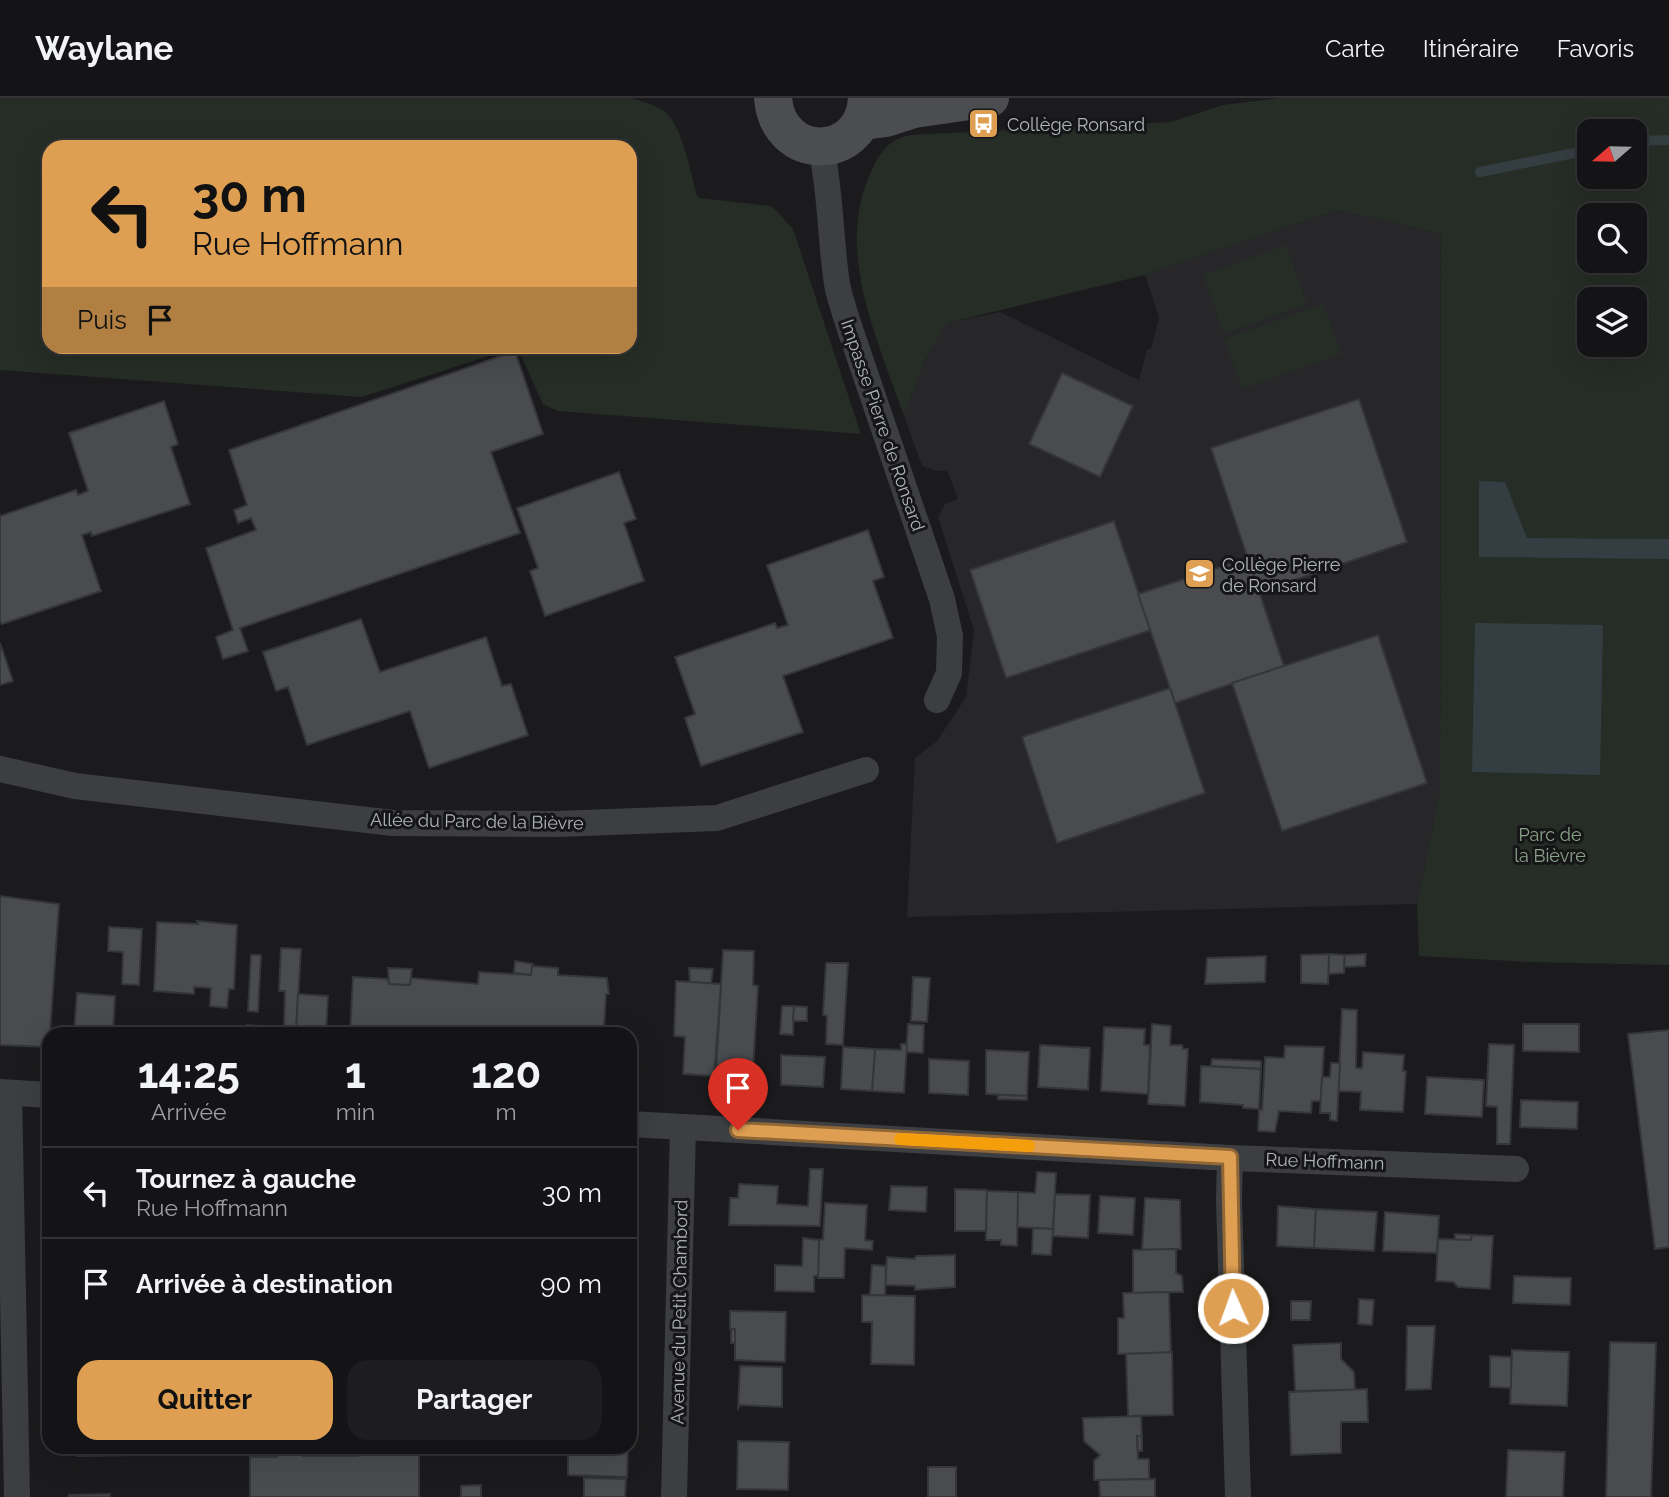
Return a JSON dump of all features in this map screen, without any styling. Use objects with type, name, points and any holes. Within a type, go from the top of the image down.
[{"type":"main road","points":[[764,102],[794,139],[821,147],[845,140],[864,109],[886,118],[914,109],[990,98]]},
{"type":"street","name":"Impasse Pierre de Ronsard","points":[[821,147],[827,174],[838,287],[850,332],[942,599],[950,636],[949,673],[937,700]]},
{"type":"street","name":"Allée du Parc de la Bièvre","points":[[0,769],[75,786],[393,823],[558,824],[717,818],[866,770]]},
{"type":"street","points":[[17,1497],[5,1092],[42,1095]]},
{"type":"street","name":"Rue Hoffmann","points":[[637,1124],[1230,1157],[1516,1169]]},
{"type":"street","name":"Avenue du Petit Chambord","points":[[674,1497],[683,1127]]},
{"type":"street","points":[[1230,1157],[1238,1497]]},
{"type":"shaded area","name":"Collège Pierre de Ronsard","points":[[1338,210],[1441,234],[1440,791],[1417,904],[907,917],[915,758],[937,741],[966,697],[974,630],[938,517],[945,504],[958,499],[947,470],[937,471],[922,466],[904,416],[926,358],[946,323],[1000,312],[1139,380],[1159,317],[1145,275]]},
{"type":"shaded area","points":[[1479,481],[1505,482],[1527,538],[1669,539],[1669,559],[1479,557]]},
{"type":"shaded area","points":[[1475,623],[1603,625],[1600,775],[1472,772]]},
{"type":"green space","points":[[0,98],[632,98],[653,105],[671,118],[685,150],[700,198],[770,206],[793,229],[861,434],[558,411],[543,404],[520,354],[637,354],[637,140],[42,140],[42,354],[494,354],[362,397],[0,370]]},
{"type":"green space","name":"Parc de la Bièvre","points":[[1279,98],[1669,98],[1669,965],[1419,956],[1417,904],[1440,791],[1441,234],[1338,210],[1145,275],[947,323],[926,358],[904,416],[873,327],[859,265],[857,234],[860,204],[870,174],[885,148],[895,140],[910,135],[1171,122],[1223,105]]},
{"type":"green space","points":[[1286,245],[1307,304],[1224,334],[1203,275]]},
{"type":"green space","points":[[1323,304],[1341,354],[1242,389],[1224,339]]},
{"type":"building","points":[[506,354],[516,354],[543,434],[491,452],[520,533],[240,628],[248,651],[223,659],[216,637],[233,630],[206,548],[256,530],[251,518],[238,523],[234,510],[247,505],[229,450]]},
{"type":"building","points":[[1062,373],[1133,406],[1100,477],[1029,444]]},
{"type":"building","points":[[1359,399],[1407,542],[1259,592],[1211,448]]},
{"type":"building","points":[[164,401],[178,444],[171,447],[190,504],[92,536],[91,532],[82,535],[101,591],[2,624],[0,516],[76,490],[78,495],[88,491],[69,433]]},
{"type":"building","points":[[619,472],[636,519],[624,523],[644,581],[545,616],[530,571],[538,568],[517,508]]},
{"type":"building","points":[[1114,521],[1151,630],[1006,678],[970,570]]},
{"type":"building","points":[[868,530],[884,577],[873,581],[893,638],[783,676],[803,732],[701,766],[685,718],[695,714],[675,657],[775,623],[777,628],[788,625],[767,565]]},
{"type":"building","points":[[1248,558],[1284,666],[1175,703],[1138,594]]},
{"type":"building","points":[[361,619],[380,672],[486,637],[502,686],[511,684],[528,735],[429,768],[410,711],[307,745],[288,687],[276,691],[263,652]]},
{"type":"building","points":[[1378,635],[1427,783],[1282,831],[1232,683]]},
{"type":"building","points":[[0,643],[13,681],[0,685]]},
{"type":"building","points":[[1170,688],[1205,793],[1057,843],[1022,737]]},
{"type":"building","points":[[0,896],[59,904],[50,1027],[42,1027],[42,1047],[0,1045]]},
{"type":"building","points":[[197,921],[237,925],[234,989],[229,989],[227,1008],[210,1006],[211,988],[194,987],[194,994],[154,991],[157,922],[198,924]]},
{"type":"building","points":[[109,927],[142,929],[139,985],[122,984],[123,952],[108,951]]},
{"type":"building","points":[[281,948],[301,949],[296,1027],[284,1027],[285,991],[279,991]]},
{"type":"building","points":[[723,950],[754,951],[753,985],[758,986],[753,1070],[751,1066],[737,1065],[736,1072],[716,1071]]},
{"type":"building","points":[[1329,954],[1345,955],[1344,973],[1328,974]]},
{"type":"building","points":[[1329,954],[1328,984],[1301,983],[1301,955]]},
{"type":"building","points":[[1366,954],[1365,966],[1344,967],[1345,955]]},
{"type":"building","points":[[251,955],[261,955],[258,1012],[248,1011]]},
{"type":"building","points":[[1266,956],[1265,982],[1205,984],[1207,958]]},
{"type":"building","points":[[515,961],[533,964],[531,975],[514,973]]},
{"type":"building","points":[[826,963],[848,963],[843,1045],[826,1044],[827,1016],[823,1015]]},
{"type":"building","points":[[532,966],[558,968],[558,975],[607,978],[609,994],[606,994],[604,1027],[350,1027],[353,977],[388,979],[389,984],[410,985],[411,978],[478,984],[479,972],[531,975]]},
{"type":"building","points":[[388,968],[412,969],[410,985],[389,984]]},
{"type":"building","points":[[689,968],[713,969],[711,984],[690,982]]},
{"type":"building","points":[[913,977],[930,978],[927,1022],[911,1021]]},
{"type":"building","points":[[676,981],[721,984],[714,1076],[683,1074],[685,1037],[674,1036]]},
{"type":"building","points":[[77,993],[115,996],[113,1027],[75,1027]]},
{"type":"building","points":[[298,994],[328,996],[326,1027],[296,1027]]},
{"type":"building","points":[[782,1006],[794,1006],[793,1035],[780,1034]]},
{"type":"building","points":[[794,1006],[807,1007],[807,1021],[793,1021]]},
{"type":"building","points":[[1342,1009],[1357,1010],[1356,1068],[1362,1068],[1363,1052],[1404,1055],[1403,1071],[1406,1071],[1403,1112],[1360,1110],[1361,1092],[1338,1091]]},
{"type":"building","points":[[908,1024],[924,1025],[923,1053],[906,1052]]},
{"type":"building","points":[[1152,1024],[1171,1026],[1170,1045],[1182,1045],[1183,1049],[1188,1049],[1185,1106],[1148,1104]]},
{"type":"building","points":[[1523,1024],[1579,1024],[1579,1052],[1523,1051]]},
{"type":"building","points":[[1104,1027],[1145,1029],[1144,1045],[1150,1045],[1148,1094],[1101,1091]]},
{"type":"building","points":[[1669,1030],[1669,1247],[1655,1249],[1628,1034]]},
{"type":"building","points":[[901,1044],[907,1044],[904,1093],[872,1091],[875,1049],[901,1050]]},
{"type":"building","points":[[1489,1044],[1514,1045],[1510,1144],[1497,1144],[1497,1107],[1486,1106]]},
{"type":"building","points":[[1040,1045],[1090,1048],[1088,1090],[1038,1087]]},
{"type":"building","points":[[1285,1046],[1324,1047],[1321,1101],[1312,1101],[1311,1113],[1279,1111],[1275,1132],[1258,1131],[1265,1057],[1284,1058]]},
{"type":"building","points":[[843,1047],[875,1049],[872,1091],[841,1089]]},
{"type":"building","points":[[986,1050],[1029,1052],[1027,1096],[986,1094]]},
{"type":"building","points":[[781,1055],[825,1057],[823,1087],[781,1085]]},
{"type":"building","points":[[929,1059],[969,1061],[968,1095],[929,1093]]},
{"type":"building","points":[[1212,1059],[1261,1061],[1261,1069],[1211,1066]]},
{"type":"building","points":[[1331,1063],[1340,1063],[1337,1121],[1330,1120],[1330,1113],[1320,1113],[1322,1077],[1330,1077]]},
{"type":"building","points":[[737,1065],[751,1066],[750,1084],[734,1081]]},
{"type":"building","points":[[1201,1066],[1261,1069],[1259,1109],[1200,1102]]},
{"type":"building","points":[[1427,1077],[1484,1080],[1482,1117],[1425,1114]]},
{"type":"building","points":[[998,1095],[1027,1096],[1027,1100],[998,1099]]},
{"type":"building","points":[[1521,1100],[1578,1102],[1577,1129],[1520,1127]]},
{"type":"building","points":[[810,1169],[823,1169],[820,1226],[729,1225],[730,1198],[738,1198],[739,1184],[778,1186],[777,1204],[808,1206]]},
{"type":"building","points":[[1037,1172],[1056,1173],[1053,1229],[1017,1227],[1018,1192],[1035,1193]]},
{"type":"building","points":[[891,1186],[927,1187],[926,1212],[889,1210]]},
{"type":"building","points":[[955,1189],[987,1190],[986,1231],[955,1231]]},
{"type":"building","points":[[987,1191],[1018,1192],[1017,1246],[1001,1245],[1001,1240],[986,1240]]},
{"type":"building","points":[[1055,1194],[1090,1195],[1088,1238],[1053,1236]]},
{"type":"building","points":[[1100,1196],[1135,1198],[1133,1235],[1098,1233]]},
{"type":"building","points":[[1145,1198],[1180,1200],[1181,1249],[1142,1250]]},
{"type":"building","points":[[825,1203],[867,1205],[865,1240],[873,1241],[872,1250],[845,1248],[844,1278],[818,1278],[819,1240],[823,1239]]},
{"type":"building","points":[[1278,1206],[1316,1209],[1314,1248],[1277,1246]]},
{"type":"building","points":[[1316,1209],[1377,1212],[1374,1251],[1314,1248]]},
{"type":"building","points":[[1385,1212],[1439,1216],[1437,1253],[1383,1251]]},
{"type":"building","points":[[1033,1228],[1053,1229],[1051,1255],[1032,1254]]},
{"type":"building","points":[[1455,1234],[1472,1235],[1471,1240],[1455,1240]]},
{"type":"building","points":[[1472,1235],[1493,1236],[1490,1289],[1458,1287],[1453,1282],[1436,1281],[1438,1239],[1471,1240]]},
{"type":"building","points":[[803,1238],[819,1240],[818,1276],[814,1276],[814,1292],[775,1291],[775,1265],[802,1266]]},
{"type":"building","points":[[1176,1249],[1176,1273],[1182,1276],[1183,1292],[1133,1293],[1133,1250]]},
{"type":"building","points":[[955,1255],[955,1287],[915,1290],[915,1286],[885,1285],[887,1257],[915,1259],[916,1256]]},
{"type":"building","points":[[872,1265],[886,1266],[885,1296],[870,1295]]},
{"type":"building","points":[[1514,1276],[1571,1278],[1570,1305],[1513,1303]]},
{"type":"building","points":[[1169,1292],[1171,1353],[1118,1354],[1118,1318],[1124,1318],[1123,1293]]},
{"type":"building","points":[[862,1295],[915,1296],[914,1365],[871,1364],[872,1322],[862,1322]]},
{"type":"building","points":[[1359,1299],[1374,1300],[1372,1325],[1358,1324]]},
{"type":"building","points":[[1291,1301],[1311,1301],[1310,1320],[1291,1320]]},
{"type":"building","points":[[730,1311],[786,1312],[785,1362],[735,1360],[735,1329],[730,1329]]},
{"type":"building","points":[[1407,1326],[1435,1326],[1431,1389],[1406,1390]]},
{"type":"building","points":[[731,1329],[735,1329],[735,1343],[731,1343]]},
{"type":"building","points":[[1610,1342],[1656,1343],[1651,1497],[1606,1497]]},
{"type":"building","points":[[1341,1343],[1341,1359],[1354,1372],[1355,1390],[1295,1391],[1293,1345]]},
{"type":"building","points":[[1512,1350],[1569,1352],[1567,1406],[1510,1404]]},
{"type":"building","points":[[1172,1352],[1173,1415],[1128,1416],[1126,1354]]},
{"type":"building","points":[[1490,1356],[1511,1357],[1511,1388],[1490,1387]]},
{"type":"building","points":[[740,1366],[782,1367],[782,1407],[740,1405],[738,1408]]},
{"type":"building","points":[[1367,1389],[1368,1422],[1341,1422],[1341,1453],[1291,1455],[1289,1392]]},
{"type":"building","points":[[1141,1416],[1142,1436],[1137,1436],[1138,1459],[1149,1459],[1149,1479],[1094,1480],[1094,1461],[1100,1455],[1084,1441],[1083,1418]]},
{"type":"building","points":[[1137,1436],[1142,1436],[1142,1451],[1138,1451]]},
{"type":"building","points":[[738,1441],[789,1442],[788,1490],[737,1489]]},
{"type":"building","points":[[1508,1450],[1565,1452],[1563,1497],[1506,1497]]},
{"type":"building","points":[[77,1454],[135,1454],[135,1455]]},
{"type":"building","points":[[277,1454],[419,1454],[419,1497],[250,1497],[250,1457],[277,1457]]},
{"type":"building","points":[[568,1454],[628,1454],[627,1477],[568,1475]]},
{"type":"building","points":[[928,1467],[956,1467],[956,1497],[928,1497]]},
{"type":"building","points":[[584,1478],[626,1479],[625,1497],[584,1497]]},
{"type":"building","points":[[1155,1479],[1155,1497],[1100,1497],[1099,1480]]},
{"type":"building","points":[[481,1485],[481,1497],[461,1497],[461,1486]]},
{"type":"building","points":[[110,1494],[110,1497],[69,1497],[69,1495]]},
{"type":"waterway","points":[[1647,141],[1669,140]]},
{"type":"waterway","points":[[1480,172],[1577,152]]},
{"type":"slow traffic","points":[[900,1139],[1029,1146]]},
{"type":"place","name":"Collège Ronsard","points":[[984,124]]},
{"type":"place","name":"Collège Pierre de Ronsard","points":[[1199,574]]},
{"type":"route","points":[[738,1130],[1230,1157],[1233,1308]]}]
